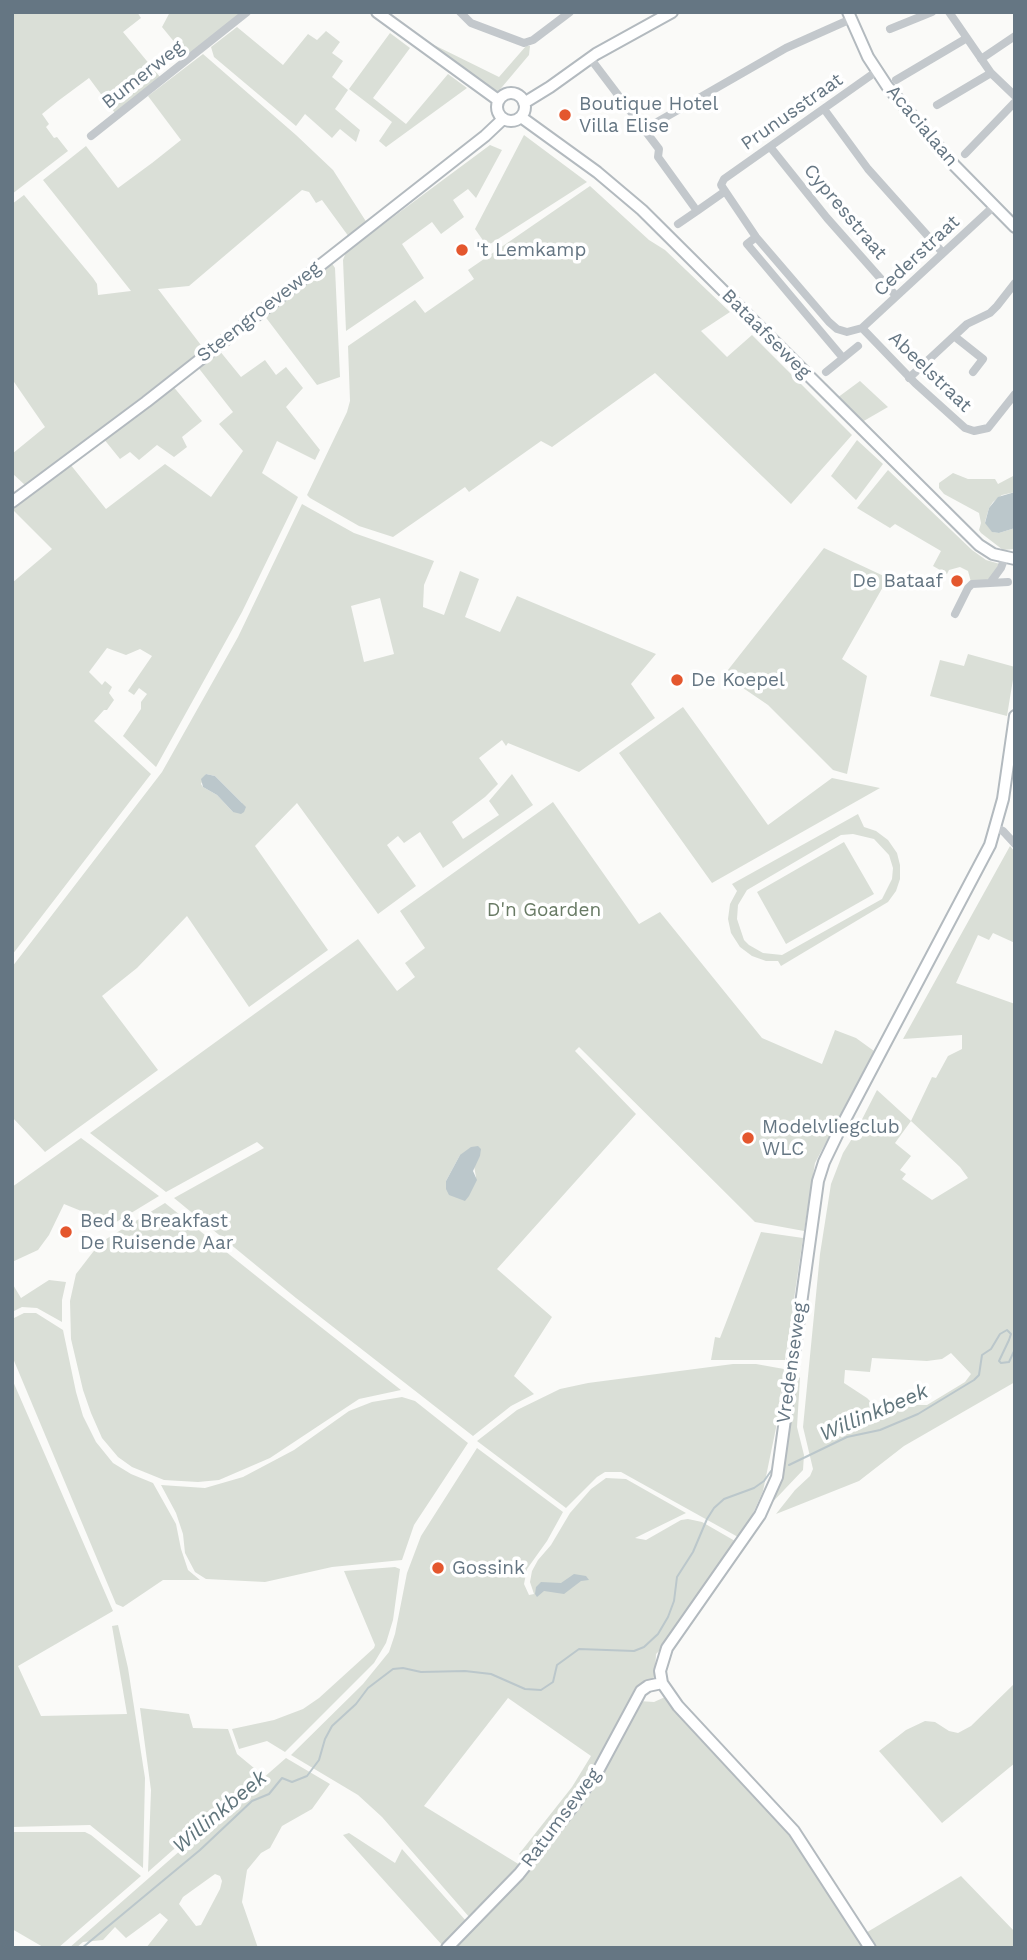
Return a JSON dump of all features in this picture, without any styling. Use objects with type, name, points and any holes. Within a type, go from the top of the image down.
[{"type":"main road","points":[[377,12],[498,100]]},
{"type":"main road","points":[[524,103],[590,58],[672,12]]},
{"type":"main road","name":"Acacialaan","points":[[849,16],[877,71],[936,144],[993,207],[1012,220]]},
{"type":"main road","points":[[512,92],[521,96],[524,103],[525,109],[521,117],[510,121],[503,119],[498,112],[498,100],[502,95],[512,92]]},
{"type":"main road","name":"Bataafseweg","points":[[521,117],[605,177],[635,203],[979,545],[1010,558]]},
{"type":"main road","name":"Steengroeveweg","points":[[12,502],[146,401],[485,136],[503,119]]},
{"type":"main road","name":"Vredenseweg","points":[[662,1683],[662,1661],[667,1648],[760,1515],[777,1477],[814,1200],[824,1162],[979,869],[996,828],[1003,799],[1015,716]]},
{"type":"main road","points":[[662,1683],[678,1706],[794,1831],[870,1948]]},
{"type":"main road","name":"Ratumseweg","points":[[447,1948],[519,1874],[573,1806],[599,1769],[641,1691],[648,1686],[662,1683]]},
{"type":"street","name":"Bumerweg","points":[[91,136],[247,12]]},
{"type":"street","points":[[460,12],[471,23],[524,43],[533,40],[570,12]]},
{"type":"street","points":[[890,29],[932,12]]},
{"type":"street","points":[[949,12],[991,73],[1015,96]]},
{"type":"street","points":[[645,129],[786,48],[849,16]]},
{"type":"street","points":[[981,59],[1015,36]]},
{"type":"street","points":[[896,80],[967,38]]},
{"type":"street","points":[[590,58],[659,149],[658,157],[697,211]]},
{"type":"street","name":"Prunusstraat","points":[[724,192],[721,185],[724,179],[877,71]]},
{"type":"street","points":[[937,105],[991,73]]},
{"type":"street","points":[[965,154],[1015,102]]},
{"type":"street","points":[[824,109],[869,169],[943,253]]},
{"type":"street","name":"Cypresstraat","points":[[771,148],[827,218],[896,296]]},
{"type":"street","points":[[678,225],[724,192]]},
{"type":"street","name":"Abeelstraat","points":[[724,192],[756,237],[837,329],[847,332],[862,328],[909,378],[965,428],[974,431],[988,428],[1015,394]]},
{"type":"street","name":"Cederstraat","points":[[862,328],[993,207]]},
{"type":"street","name":"Abeelstraat","points":[[756,237],[747,244],[843,358]]},
{"type":"street","points":[[909,378],[967,324],[990,313],[1015,283]]},
{"type":"street","points":[[810,318],[818,310]]},
{"type":"street","points":[[954,336],[983,359],[973,372]]},
{"type":"street","name":"Abeelstraat","points":[[826,372],[858,346]]},
{"type":"street","name":"Bataafseweg","points":[[955,614],[972,584],[990,583],[1010,558]]},
{"type":"street","points":[[990,583],[1007,582]]},
{"type":"street","points":[[996,828],[1003,831],[1015,844]]},
{"type":"green space","points":[[12,12],[137,12],[141,18],[123,32],[160,77],[115,113],[89,78],[58,101],[42,114],[49,124],[46,127],[68,151],[12,194]]},
{"type":"green space","points":[[170,12],[242,12],[190,55],[180,49],[162,27]]},
{"type":"green space","points":[[237,27],[283,65],[308,34],[317,40],[326,31],[340,42],[332,53],[343,61],[332,77],[348,90],[335,109],[360,130],[356,142],[340,129],[332,138],[305,114],[296,126],[214,57],[211,47]]},
{"type":"green space","points":[[390,33],[410,48],[373,98],[406,124],[448,74],[467,88],[386,147],[379,141],[392,122],[349,89]]},
{"type":"green space","points":[[426,41],[499,77],[526,46],[530,46],[529,55],[497,93]]},
{"type":"green space","points":[[203,54],[333,170],[367,223],[349,237],[322,200],[316,203],[309,192],[302,190],[189,286],[158,289],[204,349],[26,486],[12,473],[12,454],[45,427],[12,379],[12,204],[24,195],[93,278],[97,284],[98,295],[131,291],[43,180],[86,146],[118,188],[152,163],[181,140],[148,96]]},
{"type":"green space","points":[[524,135],[587,182],[487,246],[475,229]]},
{"type":"green space","points":[[490,145],[502,150],[476,198],[468,189],[453,200],[464,217],[441,234],[432,222],[402,244],[424,278],[346,331],[343,260],[346,252]]},
{"type":"green space","points":[[590,186],[649,240],[665,250],[730,312],[701,331],[727,357],[752,335],[852,435],[791,504],[655,373],[552,447],[541,441],[469,492],[465,487],[393,537],[359,526],[310,498],[307,495],[350,401],[348,346],[415,300],[425,313],[474,279],[468,270]]},
{"type":"green space","points":[[331,262],[335,268],[340,377],[317,385],[264,315]]},
{"type":"green space","points":[[219,350],[241,377],[265,360],[276,375],[286,367],[303,388],[286,407],[320,450],[315,460],[277,441],[262,473],[298,497],[242,612],[156,767],[123,736],[141,709],[141,702],[147,694],[139,688],[134,695],[128,691],[152,656],[140,649],[126,655],[107,648],[89,672],[102,685],[105,681],[112,687],[109,693],[114,700],[94,721],[151,774],[12,955],[12,583],[52,549],[12,509],[70,464],[106,509],[165,464],[211,497],[243,451],[219,424],[233,412],[197,366]]},
{"type":"green space","points":[[860,381],[888,407],[862,422],[837,398]]},
{"type":"green space","points":[[172,385],[202,421],[182,437],[187,447],[174,457],[157,445],[139,460],[130,452],[120,459],[103,438]]},
{"type":"green space","points":[[857,440],[883,464],[856,500],[831,476]]},
{"type":"green space","points":[[888,470],[972,550],[986,560],[1000,564],[989,580],[971,582],[968,571],[960,567],[949,570],[947,574],[933,566],[941,551],[895,524],[890,528],[857,508]]},
{"type":"green space","points":[[953,473],[968,479],[995,479],[998,484],[1015,475],[1015,492],[1002,495],[993,502],[985,522],[993,532],[1015,528],[1015,549],[1003,550],[981,533],[979,513],[944,494],[939,488],[939,483]]},
{"type":"green space","points":[[302,504],[354,533],[434,561],[424,585],[423,607],[444,615],[460,571],[479,579],[465,617],[500,632],[517,596],[656,654],[631,684],[655,718],[579,772],[508,743],[506,746],[502,740],[479,758],[498,784],[452,822],[463,839],[499,815],[489,801],[512,774],[533,805],[443,868],[420,832],[404,843],[398,836],[387,845],[416,886],[378,914],[297,803],[255,846],[328,950],[249,1007],[187,916],[137,968],[102,996],[158,1070],[45,1152],[12,1117],[12,967],[162,772],[238,637]],"holes":[[[380,598],[394,654],[364,662],[351,606]],[[206,774],[215,776],[242,803],[233,812],[217,795],[203,787],[201,784]]]},
{"type":"green space","points":[[824,548],[888,578],[842,659],[867,676],[847,774],[833,770],[768,705],[724,675]]},
{"type":"green space","points":[[968,654],[1015,667],[1007,716],[930,696],[940,660],[964,666]]},
{"type":"green space","points":[[683,707],[768,825],[832,778],[880,788],[712,883],[619,753]]},
{"type":"green space","name":"D'n Goarden","points":[[553,802],[639,924],[660,912],[762,1038],[822,1064],[835,1030],[856,1038],[874,1051],[815,1163],[804,1231],[755,1222],[579,1047],[575,1051],[636,1114],[497,1269],[552,1317],[514,1376],[534,1394],[511,1406],[473,1436],[296,1298],[174,1198],[264,1148],[257,1142],[166,1192],[90,1133],[358,939],[397,991],[415,977],[405,963],[425,948],[400,911]],"holes":[[[460,1155],[480,1155],[474,1166],[476,1177],[471,1189],[446,1181]]]},
{"type":"green space","points":[[858,814],[864,827],[876,831],[888,840],[897,853],[900,865],[900,879],[888,902],[781,966],[778,961],[766,961],[752,956],[740,947],[731,933],[728,919],[730,904],[737,891],[732,884]],"holes":[[[853,834],[874,839],[889,855],[893,868],[892,879],[882,899],[782,955],[763,953],[744,940],[737,919],[738,905],[747,890],[841,835]]]},
{"type":"green space","points":[[844,842],[874,894],[786,944],[757,892]]},
{"type":"green space","points":[[1010,846],[1015,852],[1015,943],[993,933],[989,940],[978,935],[956,983],[1015,1004],[1015,1382],[904,1446],[859,1481],[776,1514],[810,1476],[813,1469],[803,1427],[820,1254],[831,1184],[843,1153],[877,1090],[911,1121],[932,1077],[936,1078],[948,1056],[962,1049],[962,1035],[903,1039]],"holes":[[[911,1121],[960,1167],[968,1178],[932,1200],[902,1179],[906,1174],[900,1170],[911,1156],[895,1143]],[[951,1353],[971,1374],[965,1382],[927,1405],[908,1405],[882,1413],[867,1398],[844,1383],[845,1370],[870,1372],[872,1358],[927,1361],[942,1359]]]},
{"type":"green space","points":[[81,1138],[159,1196],[113,1224],[64,1204],[49,1235],[38,1250],[12,1262],[12,1187]]},
{"type":"green space","points":[[165,1203],[401,1390],[359,1399],[270,1458],[219,1480],[164,1480],[132,1467],[118,1457],[102,1438],[83,1390],[71,1339],[70,1301],[76,1274],[103,1241]]},
{"type":"green space","points":[[761,1232],[803,1238],[785,1360],[711,1360],[715,1337],[720,1338]]},
{"type":"green space","points":[[49,1280],[66,1282],[62,1300],[62,1322],[37,1308],[22,1307],[12,1312],[12,1283],[21,1298]]},
{"type":"green space","points":[[24,1313],[36,1313],[63,1330],[83,1416],[96,1442],[113,1463],[153,1483],[176,1524],[188,1570],[200,1580],[163,1580],[123,1607],[116,1604],[12,1356],[12,1319]]},
{"type":"green space","points":[[733,1364],[756,1364],[784,1369],[776,1428],[763,1491],[751,1518],[738,1537],[621,1472],[605,1472],[597,1477],[566,1508],[477,1441],[517,1410],[560,1389]]},
{"type":"green space","points":[[794,1371],[800,1378],[797,1427],[804,1455],[803,1470],[766,1509]]},
{"type":"green space","points":[[12,1379],[113,1611],[18,1666],[41,1716],[127,1714],[112,1626],[118,1625],[128,1668],[145,1778],[143,1868],[90,1825],[12,1827]]},
{"type":"green space","points":[[402,1397],[415,1401],[468,1443],[414,1525],[402,1560],[332,1567],[265,1582],[206,1579],[195,1572],[185,1553],[183,1534],[176,1513],[161,1485],[205,1488],[243,1477],[294,1450],[349,1411],[372,1402]]},
{"type":"green space","points":[[477,1448],[563,1512],[527,1569],[524,1584],[529,1595],[534,1594],[530,1582],[538,1560],[551,1545],[570,1513],[591,1489],[606,1478],[626,1479],[686,1513],[635,1538],[646,1540],[681,1520],[688,1519],[702,1522],[735,1541],[665,1645],[656,1654],[653,1679],[640,1686],[586,1781],[526,1859],[519,1854],[572,1787],[591,1756],[508,1698],[424,1806],[520,1865],[470,1918],[382,1817],[358,1795],[291,1755],[363,1684],[389,1652],[407,1573],[421,1536]]},
{"type":"green space","points":[[395,1567],[400,1569],[393,1620],[386,1643],[374,1663],[285,1752],[267,1741],[239,1749],[232,1729],[274,1720],[303,1709],[374,1648],[344,1571]]},
{"type":"green space","points":[[1015,1683],[1015,1763],[942,1823],[879,1751],[906,1730],[925,1721],[935,1722],[958,1733],[971,1726]]},
{"type":"green space","points":[[665,1697],[774,1815],[805,1855],[866,1948],[451,1948],[561,1825],[639,1701],[654,1702]]},
{"type":"green space","points":[[140,1708],[189,1714],[193,1728],[228,1729],[237,1754],[260,1773],[148,1872],[151,1790]]},
{"type":"green space","points":[[286,1758],[330,1784],[312,1809],[282,1826],[270,1848],[261,1853],[247,1870],[242,1902],[258,1948],[146,1948],[168,1920],[160,1913],[126,1938],[115,1927],[103,1940],[83,1942],[76,1948],[69,1948]],"holes":[[[215,1874],[220,1876],[220,1889],[201,1925],[196,1926],[179,1904],[183,1897]]]},
{"type":"green space","points":[[12,1832],[85,1832],[141,1876],[58,1948],[43,1947],[12,1929]]},
{"type":"green space","points":[[349,1833],[395,1863],[402,1849],[467,1922],[442,1945],[343,1835]]},
{"type":"green space","points":[[961,1876],[1015,1932],[1015,1948],[874,1948],[864,1934]]},
{"type":"shaded area","points":[[1015,492],[1015,528],[999,533],[992,532],[985,523],[989,508],[998,497]]},
{"type":"shaded area","points":[[206,774],[215,776],[246,807],[244,812],[233,812],[217,795],[203,787],[201,779]]},
{"type":"shaded area","points":[[478,1146],[481,1149],[480,1156],[473,1171],[477,1180],[469,1196],[465,1201],[449,1195],[446,1181],[460,1155],[471,1147]]},
{"type":"shaded area","points":[[574,1574],[586,1576],[589,1580],[581,1581],[564,1594],[544,1591],[537,1597],[535,1594],[536,1587],[541,1582],[561,1583]]},
{"type":"waterway","name":"Willinkbeek","points":[[789,1465],[847,1437],[880,1430],[918,1414],[974,1380],[979,1375],[982,1355],[991,1349],[1000,1334],[1007,1330],[1011,1334],[999,1361],[1009,1362],[1015,1349]]},
{"type":"waterway","name":"Willinkbeek","points":[[82,1948],[200,1850],[252,1801],[269,1794],[282,1778],[292,1782],[307,1776],[319,1760],[332,1726],[356,1704],[368,1688],[393,1669],[491,1674],[525,1689],[541,1690],[553,1682],[557,1665],[579,1649],[634,1651],[644,1647],[658,1634],[668,1617],[674,1601],[677,1577],[693,1552],[714,1508],[724,1499],[754,1488],[764,1481],[771,1471]]},
{"type":"place","name":"Boutique Hotel Villa Elise","points":[[565,115]]},
{"type":"place","name":"'t Lemkamp","points":[[462,250]]},
{"type":"place","name":"De Bataaf","points":[[957,581]]},
{"type":"place","name":"De Koepel","points":[[677,680]]},
{"type":"place","name":"Modelvliegclub WLC","points":[[748,1138]]},
{"type":"place","name":"Bed & Breakfast De Ruisende Aar","points":[[66,1232]]},
{"type":"place","name":"Gossink","points":[[438,1568]]}]
